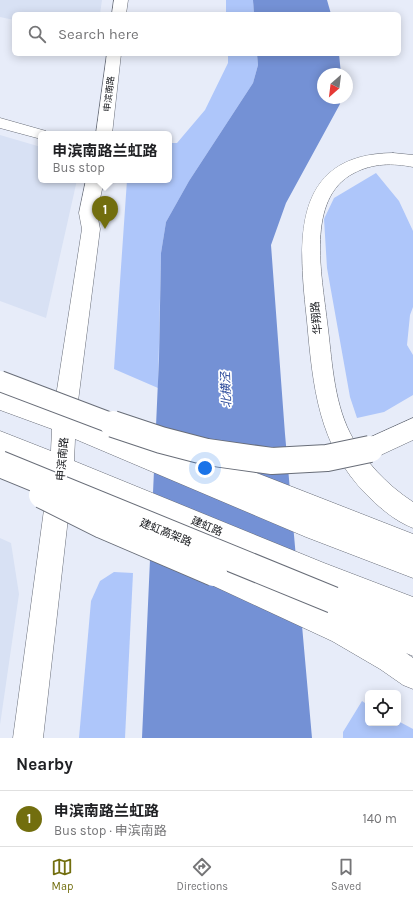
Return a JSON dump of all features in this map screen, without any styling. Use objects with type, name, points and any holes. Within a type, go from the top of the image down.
[{"type":"main road","points":[[119,12],[121,0]]},
{"type":"main road","name":"申滨南路","points":[[104,131],[114,56]]},
{"type":"main road","name":"华翔路","points":[[413,161],[385,159],[367,161],[352,165],[334,177],[323,192],[312,225],[311,265],[324,385],[330,411],[340,437],[357,466],[378,489],[404,511],[413,516]]},
{"type":"main road","name":"申滨南路","points":[[28,738],[62,468],[64,423],[91,229],[88,213],[95,183]]},
{"type":"main road","points":[[0,381],[103,421],[240,479],[413,548]]},
{"type":"main road","points":[[0,400],[64,423],[315,528],[413,564]]},
{"type":"main road","points":[[103,421],[161,440],[207,452],[272,461],[327,458],[413,440]]},
{"type":"main road","points":[[370,449],[413,429]]},
{"type":"main road","name":"建虹路","points":[[0,442],[142,500],[329,588],[413,611]]},
{"type":"main road","name":"建虹高架路","points":[[0,464],[329,588]]},
{"type":"main road","points":[[0,474],[102,525],[214,573],[342,632],[413,675]]},
{"type":"main road","points":[[329,588],[413,621]]},
{"type":"main road","points":[[329,588],[413,642]]},
{"type":"street","points":[[0,123],[38,133]]},
{"type":"shaded area","points":[[0,0],[102,0],[100,12],[12,12],[12,20],[0,17]]},
{"type":"shaded area","points":[[226,0],[253,0],[254,12],[226,12]]},
{"type":"shaded area","points":[[228,56],[257,56],[258,65],[253,83],[189,181],[166,222],[161,253],[158,388],[114,369],[127,183],[172,183],[172,143],[177,143],[205,110],[228,63]]},
{"type":"shaded area","points":[[0,135],[38,146],[38,183],[76,183],[46,318],[0,301]]},
{"type":"shaded area","points":[[376,173],[399,201],[413,231],[413,307],[410,315],[407,345],[413,355],[413,395],[384,412],[357,418],[350,397],[327,268],[324,219],[334,198]]},
{"type":"shaded area","points":[[0,538],[11,543],[19,594],[0,725]]},
{"type":"shaded area","points":[[114,572],[133,573],[125,738],[79,738],[91,601],[100,581]]},
{"type":"shaded area","points":[[362,701],[365,703],[365,726],[401,726],[401,723],[413,729],[413,738],[343,738],[343,732]]},
{"type":"water","points":[[253,0],[327,0],[330,12],[254,12]]},
{"type":"water","name":"北横泾","points":[[257,56],[339,56],[340,68],[317,68],[317,104],[340,104],[286,203],[271,245],[285,434],[312,738],[142,738],[159,359],[161,253],[166,222],[189,181],[253,83],[258,65]]},
{"type":"place","name":"申滨南路兰虹路","points":[[105,229]]}]
